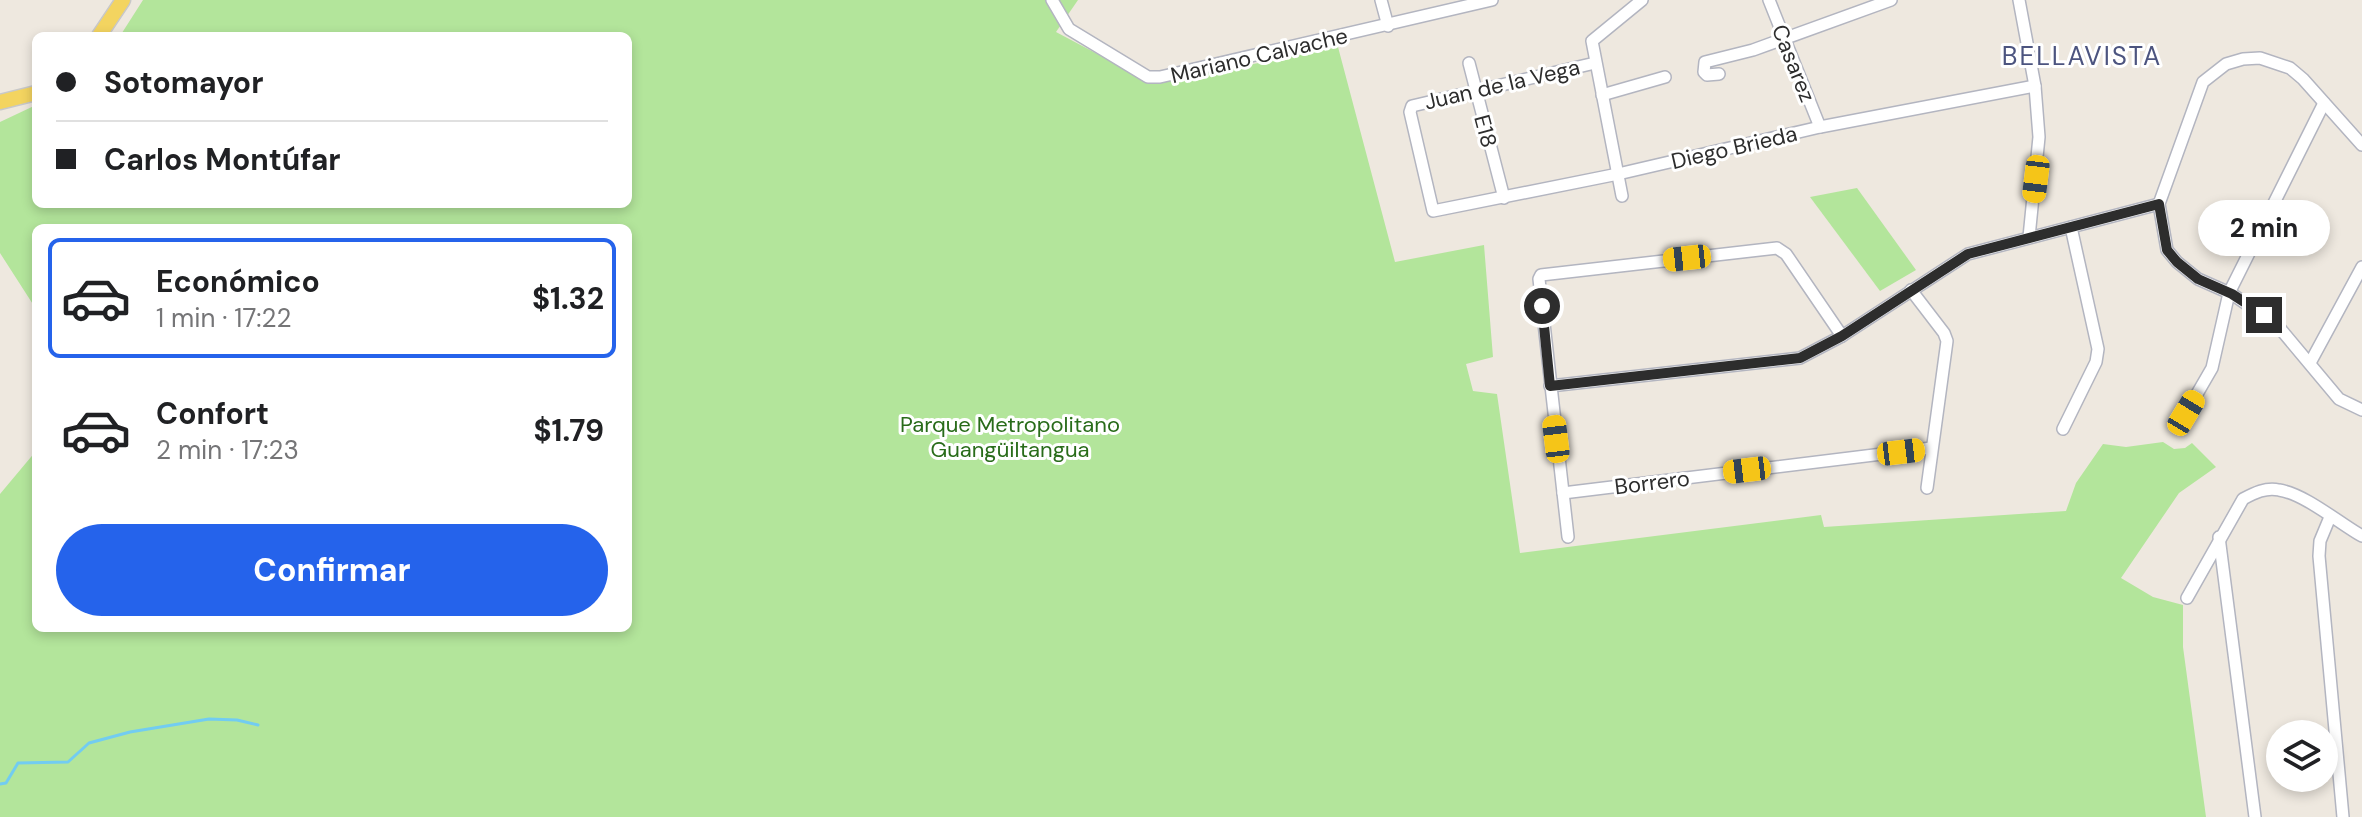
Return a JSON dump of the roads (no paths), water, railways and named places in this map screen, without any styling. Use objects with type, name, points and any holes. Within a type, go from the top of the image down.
[{"type":"main road","points":[[102,32],[123,0]]},
{"type":"main road","points":[[0,102],[32,94]]},
{"type":"street","name":"Mariano Calvache","points":[[1052,0],[1069,29],[1148,77],[1160,77],[1388,26],[1492,0]]},
{"type":"street","points":[[1381,0],[1388,26]]},
{"type":"street","points":[[1622,196],[1593,40],[1642,0]]},
{"type":"street","name":"Casarez","points":[[1769,0],[1820,127]]},
{"type":"street","points":[[1719,74],[1707,75],[1704,72],[1705,62],[1753,50],[1891,0]]},
{"type":"street","points":[[2019,0],[2035,86],[2039,146],[2029,237]]},
{"type":"street","points":[[2362,145],[2303,79],[2277,62],[2260,58],[2243,59],[2226,64],[2203,82],[2159,204],[2167,250],[2186,271],[2229,293],[2278,326],[2339,399],[2362,410]]},
{"type":"street","name":"E18","points":[[1469,63],[1504,198]]},
{"type":"street","name":"Juan de la Vega","points":[[1434,212],[1411,108],[1414,105],[1595,63]]},
{"type":"street","points":[[1602,95],[1665,77]]},
{"type":"street","name":"Diego Brieda","points":[[1434,212],[1618,174],[1820,127],[2035,86]]},
{"type":"street","points":[[2181,428],[2186,413],[2212,368],[2229,293],[2324,103]]},
{"type":"street","points":[[1550,386],[1793,359],[1842,336],[1968,254],[2159,204]]},
{"type":"street","points":[[2063,429],[2096,362],[2098,349],[2071,227]]},
{"type":"street","points":[[1568,537],[1539,279],[1542,274],[1777,248],[1786,254],[1842,336]]},
{"type":"street","points":[[2310,363],[2362,267]]},
{"type":"street","points":[[1911,290],[1947,341],[1927,488]]},
{"type":"street","name":"Borrero","points":[[1563,493],[1931,448]]},
{"type":"street","points":[[2187,598],[2243,499],[2263,490],[2278,489],[2296,496],[2362,536]]},
{"type":"street","points":[[2330,517],[2320,541],[2319,556],[2343,817]]},
{"type":"street","points":[[2219,537],[2255,817]]},
{"type":"waterway","points":[[0,784],[6,783],[18,763],[68,762],[89,743],[130,732],[209,719],[237,720],[258,725]]},
{"type":"district","name":"BELLAVISTA","points":[[2082,56]]},
{"type":"park label","name":"Parque Metropolitano Guangüiltangua","points":[[1010,436]]}]
